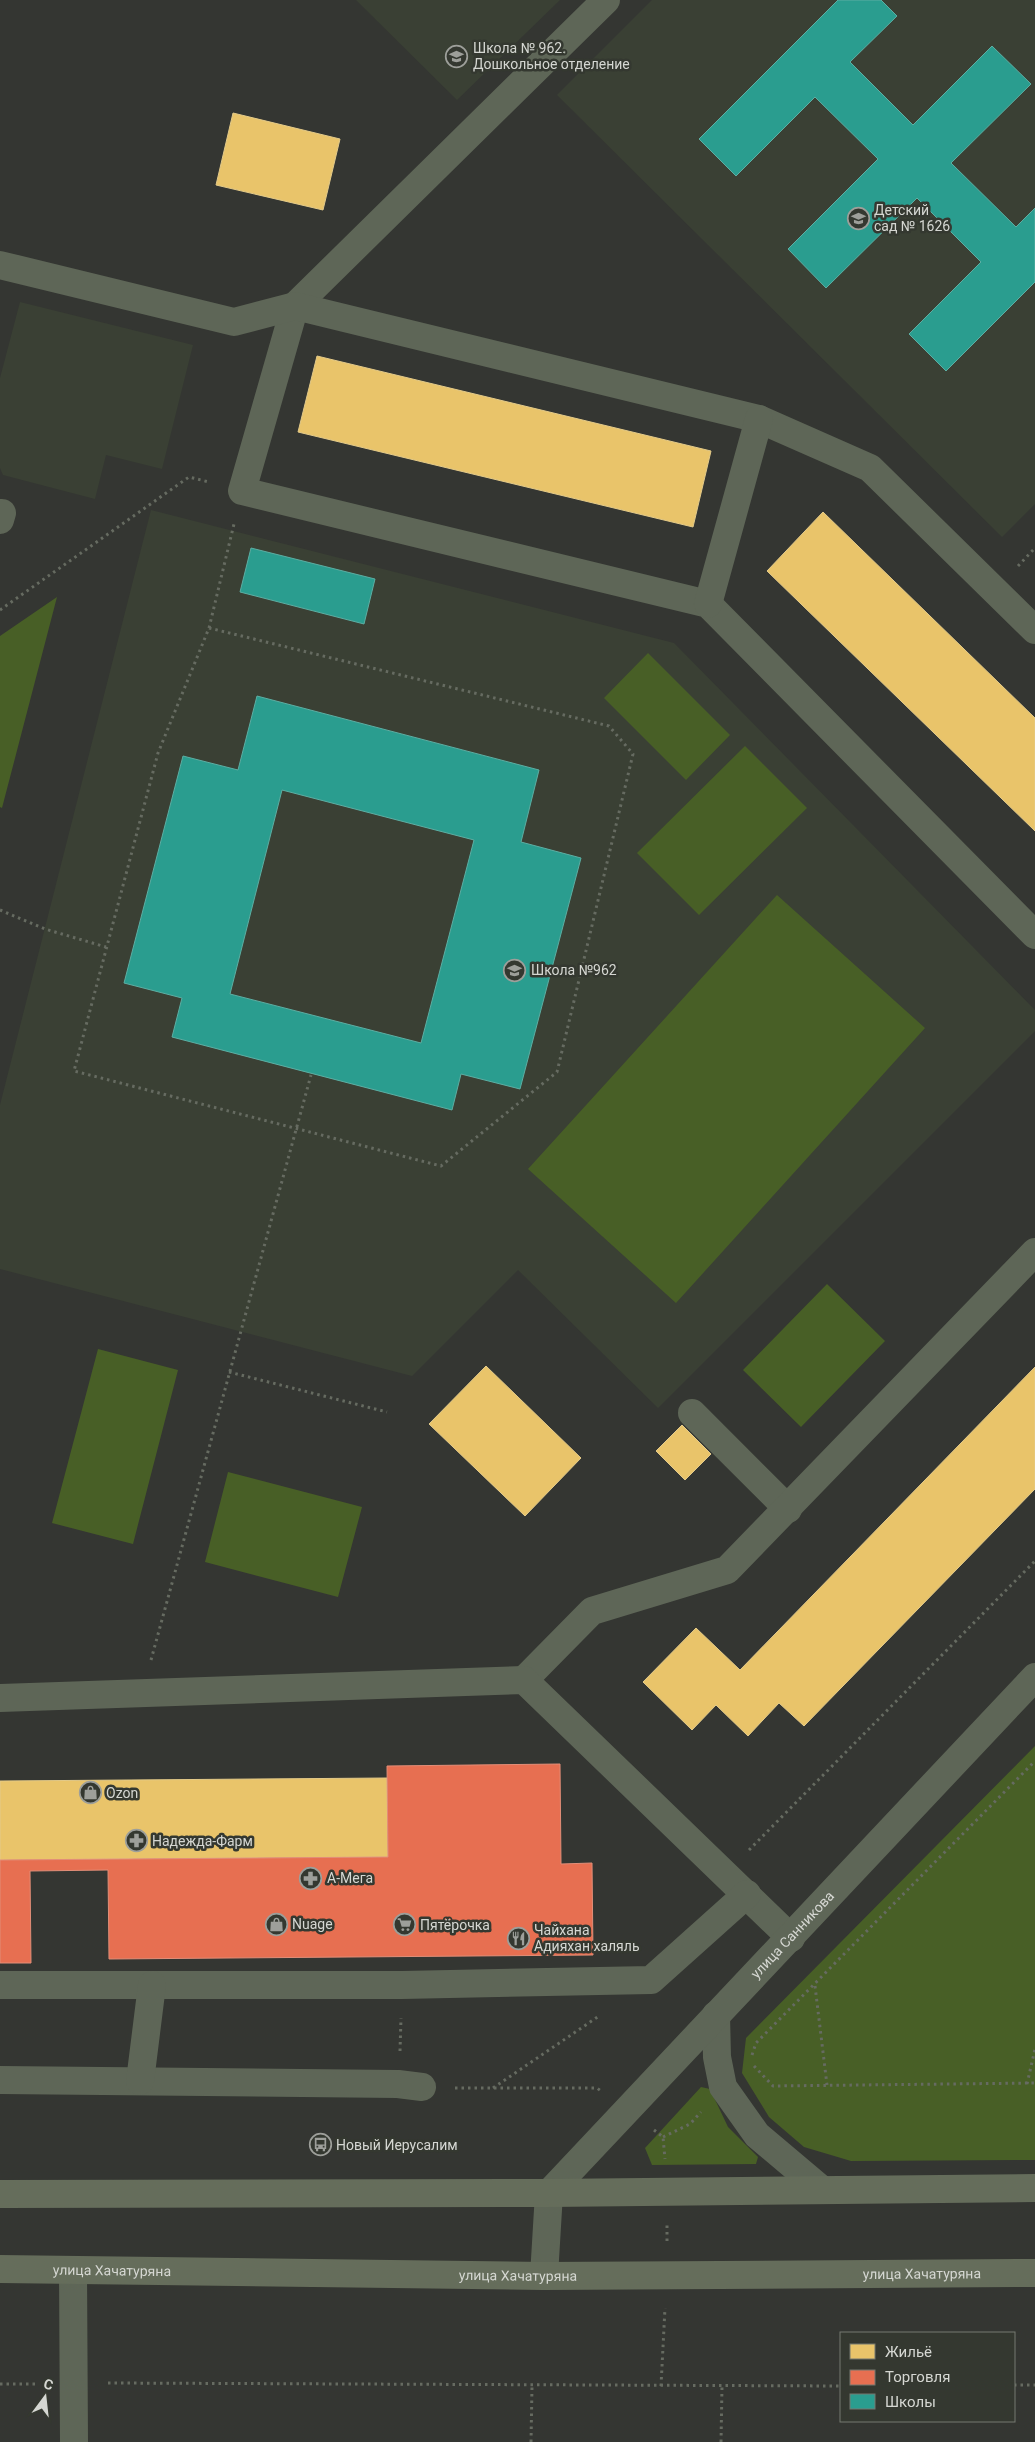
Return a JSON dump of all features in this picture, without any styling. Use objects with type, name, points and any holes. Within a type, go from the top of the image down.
[{"type":"main road","points":[[0,2194],[550,2193],[1035,2188]]},
{"type":"main road","name":"улица Хачатуряна","points":[[0,2269],[544,2276],[1035,2273]]},
{"type":"street","points":[[606,0],[295,306],[242,491],[708,604],[1035,935]]},
{"type":"street","points":[[0,265],[234,322],[295,306],[760,419],[870,468],[1035,630]]},
{"type":"street","points":[[708,604],[760,419]]},
{"type":"street","points":[[0,1698],[524,1680],[592,1611],[727,1570],[1035,1252]]},
{"type":"street","points":[[692,1413],[788,1509]]},
{"type":"street","name":"улица Санникова","points":[[550,2193],[1035,1677]]},
{"type":"street","points":[[524,1680],[791,1938]]},
{"type":"street","points":[[0,1985],[402,1985],[652,1980],[747,1894]]},
{"type":"street","points":[[140,2080],[152,1984]]},
{"type":"street","points":[[716,2015],[717,2057],[723,2087],[757,2136],[821,2189]]},
{"type":"street","points":[[0,2080],[140,2080],[410,2086]]},
{"type":"street","points":[[544,2276],[550,2193]]},
{"type":"street","points":[[73,2270],[74,2442]]},
{"type":"path","points":[[0,610],[189,477],[242,491],[209,628],[158,753],[74,1071],[441,1166],[557,1072],[633,754],[609,726],[209,628]]},
{"type":"path","points":[[0,910],[45,929],[106,947]]},
{"type":"path","points":[[141,1694],[311,1075]]},
{"type":"path","points":[[229,1372],[387,1412]]},
{"type":"path","points":[[726,1874],[1035,1561]]},
{"type":"path","points":[[756,2043],[815,1986],[1035,1761]]},
{"type":"path","points":[[402,1985],[410,2086]]},
{"type":"path","points":[[815,1986],[827,2085]]},
{"type":"path","points":[[492,2089],[604,2013]]},
{"type":"path","points":[[1026,2084],[1035,2049]]},
{"type":"path","points":[[663,2137],[690,2124],[723,2087],[750,2062],[773,2086],[1035,2084]]},
{"type":"path","points":[[0,2384],[840,2386]]},
{"type":"path","points":[[1015,2385],[1035,2385]]},
{"type":"path","points":[[532,2386],[532,2442]]},
{"type":"path","points":[[721,2442],[722,2386]]},
{"type":"shaded area","name":"Школа № 962. Дошкольное отделение","points":[[356,0],[560,0],[457,100]]},
{"type":"shaded area","name":"Детский сад № 1626","points":[[652,0],[1035,0],[1035,504],[1002,537],[557,95]]},
{"type":"shaded area","points":[[20,302],[193,345],[162,469],[106,455],[95,499],[3,475],[0,468],[0,378]]},
{"type":"shaded area","name":"Школа №962","points":[[151,510],[674,643],[1035,1010],[1035,1031],[658,1408],[518,1270],[412,1376],[0,1269],[0,1105]]},
{"type":"green space","points":[[57,597],[2,808],[0,807],[0,636]]},
{"type":"green space","points":[[648,653],[730,735],[686,780],[604,698]]},
{"type":"green space","points":[[745,746],[807,808],[699,915],[637,853]]},
{"type":"green space","points":[[777,895],[925,1028],[676,1303],[528,1169]]},
{"type":"green space","points":[[827,1284],[885,1341],[801,1427],[743,1370]]},
{"type":"green space","points":[[98,1349],[178,1370],[133,1544],[52,1523]]},
{"type":"green space","points":[[228,1472],[362,1507],[338,1597],[205,1562]]},
{"type":"green space","points":[[1035,1746],[1035,2160],[851,2161],[804,2147],[769,2117],[742,2073],[746,2038]]},
{"type":"green space","points":[[701,2087],[710,2089],[728,2127],[758,2157],[756,2164],[652,2165],[645,2148]]},
{"type":"building: Жильё","points":[[233,113],[340,139],[323,210],[216,185]]},
{"type":"building: Жильё","points":[[317,356],[711,451],[693,527],[298,432]]},
{"type":"building: Жильё","points":[[823,512],[1035,718],[1035,831],[767,571]]},
{"type":"building: Жильё","points":[[486,1366],[581,1458],[525,1516],[429,1424]]},
{"type":"building: Жильё","points":[[1035,1367],[1035,1489],[804,1726],[779,1703],[748,1736],[716,1705],[692,1730],[643,1682],[696,1628],[740,1670]]},
{"type":"building: Жильё","points":[[682,1425],[711,1454],[685,1480],[656,1451]]},
{"type":"building: Жильё","points":[[387,1778],[388,1857],[0,1860],[0,1781]]},
{"type":"building: Торговля","points":[[560,1764],[561,1864],[592,1863],[593,1955],[109,1959],[108,1870],[30,1871],[31,1963],[0,1963],[0,1860],[388,1857],[387,1766]]},
{"type":"building: Школы","points":[[838,0],[881,0],[897,16],[850,62],[913,125],[992,46],[1031,84],[951,163],[1016,227],[1035,208],[1035,282],[946,371],[909,334],[981,262],[917,198],[826,288],[788,249],[878,159],[815,97],[736,176],[699,139]]},
{"type":"building: Школы","points":[[251,548],[375,579],[364,624],[240,592]]},
{"type":"building: Школы","points":[[257,696],[539,770],[521,842],[581,858],[520,1089],[461,1074],[452,1110],[172,1037],[182,998],[124,983],[183,756],[238,770]],"holes":[[[282,790],[474,840],[421,1043],[230,994]]]},
{"type":"place","name":"Школа № 962. Дошкольное отделение","points":[[457,56]]},
{"type":"place","name":"Детский сад № 1626","points":[[858,218]]},
{"type":"place","name":"Школа №962","points":[[515,970]]},
{"type":"place","name":"Ozon","points":[[90,1793]]},
{"type":"place","name":"Надежда-Фарм","points":[[136,1841]]},
{"type":"place","name":"А-Мега","points":[[311,1878]]},
{"type":"place","name":"Nuage","points":[[276,1924]]},
{"type":"place","name":"Пятёрочка","points":[[404,1925]]},
{"type":"place","name":"Чайхана Адияхан халяль","points":[[518,1938]]},
{"type":"place","name":"Новый Иерусалим","points":[[320,2145]]}]
